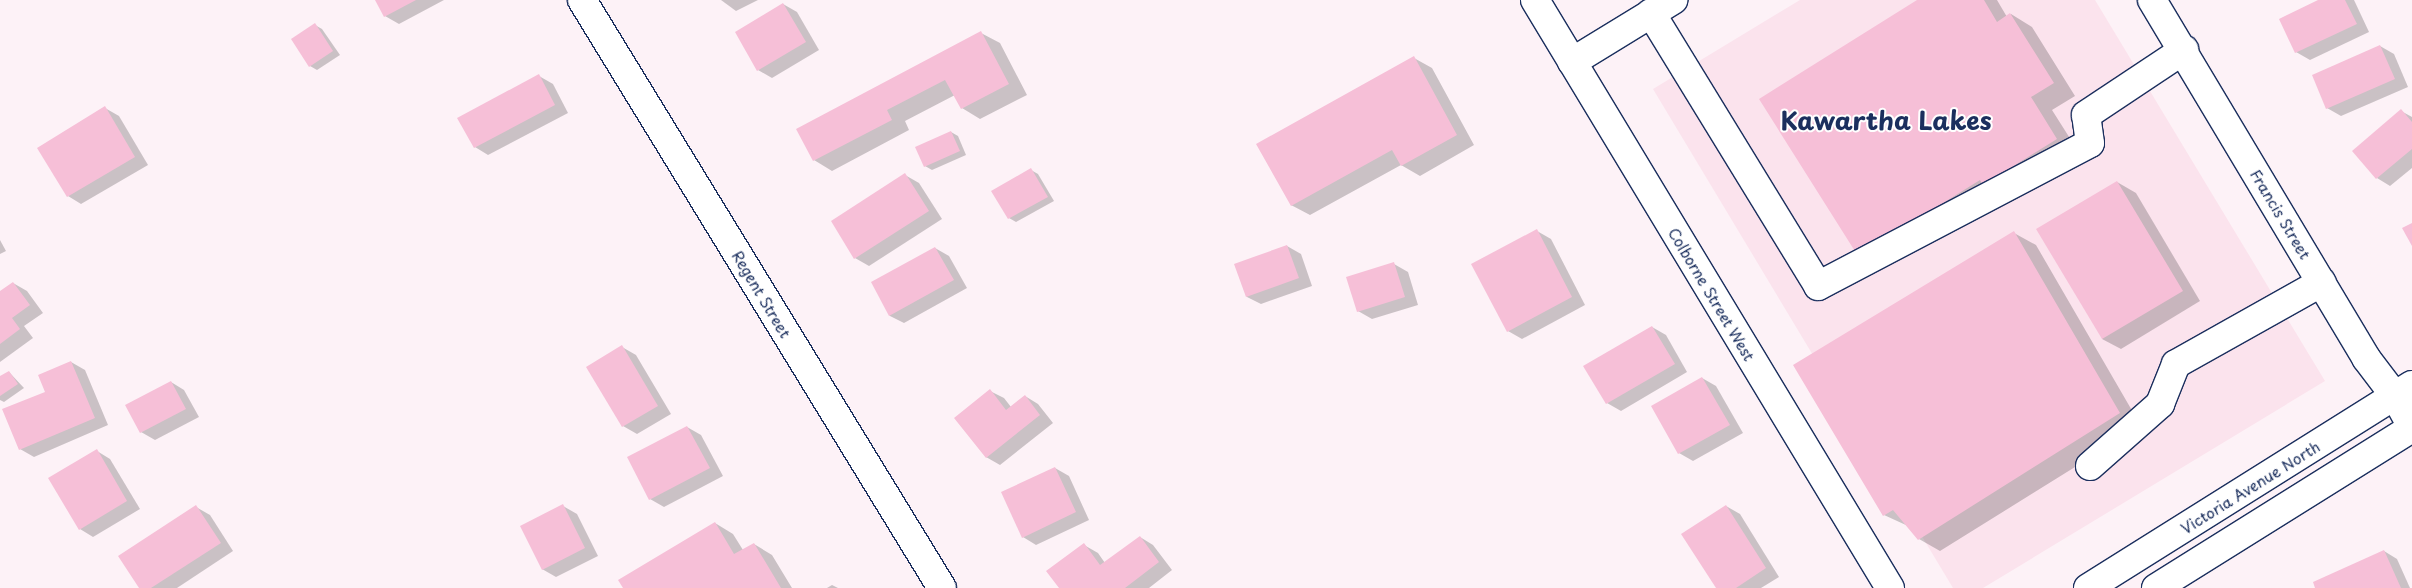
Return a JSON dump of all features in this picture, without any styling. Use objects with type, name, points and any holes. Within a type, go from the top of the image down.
[{"type":"street","name":"Regent Street","points":[[582,0],[942,588]]},
{"type":"street","name":"Colborne Street West","points":[[1535,0],[1890,588]]},
{"type":"street","name":"Francis Street","points":[[2152,0],[2184,50],[2366,358],[2403,391],[2412,427]]},
{"type":"street","points":[[1572,62],[1662,7],[1818,286],[2090,143],[2086,115],[2184,50]]},
{"type":"street","points":[[2090,466],[2160,404],[2176,364],[2322,282]]},
{"type":"street","name":"Victoria Avenue North","points":[[2088,588],[2403,391]]},
{"type":"street","points":[[2156,588],[2412,427]]},
{"type":"shaded area","points":[[1800,0],[2095,0],[2325,381],[1983,588],[1953,588],[1653,89]]},
{"type":"building","points":[[375,0],[416,0],[384,17]]},
{"type":"building","points":[[1917,0],[1984,0],[1997,22],[2010,13],[2054,83],[2031,97],[2057,139],[1983,185],[1980,180],[1858,256],[1759,99]]},
{"type":"building","points":[[2318,0],[2345,0],[2357,24],[2295,53],[2279,19]]},
{"type":"building","points":[[783,3],[806,42],[757,71],[735,32]]},
{"type":"building","points":[[315,23],[333,51],[309,67],[291,39]]},
{"type":"building","points":[[981,31],[1009,84],[961,109],[945,80],[887,110],[892,120],[813,161],[796,129]]},
{"type":"building","points":[[2380,45],[2395,79],[2326,109],[2312,75]]},
{"type":"building","points":[[1414,56],[1457,135],[1401,166],[1392,150],[1291,206],[1256,144]]},
{"type":"building","points":[[539,74],[555,105],[474,148],[457,118]]},
{"type":"building","points":[[105,106],[135,157],[67,197],[37,148]]},
{"type":"building","points":[[2401,109],[2412,122],[2412,149],[2376,179],[2352,151]]},
{"type":"building","points":[[951,131],[960,151],[924,167],[915,147]]},
{"type":"building","points":[[1031,168],[1048,197],[1008,219],[991,191]]},
{"type":"building","points":[[905,173],[929,211],[854,259],[831,221]]},
{"type":"building","points":[[2117,181],[2183,291],[2102,339],[2036,229]]},
{"type":"building","points":[[2412,223],[2412,246],[2402,228]]},
{"type":"building","points":[[1537,229],[1572,297],[1507,332],[1471,264]]},
{"type":"building","points":[[2014,231],[2120,413],[1918,540],[1893,510],[1883,516],[1793,365]]},
{"type":"building","points":[[1287,245],[1299,278],[1246,297],[1234,264]]},
{"type":"building","points":[[935,247],[954,280],[889,316],[871,282]]},
{"type":"building","points":[[1394,262],[1405,297],[1357,312],[1346,277]]},
{"type":"building","points":[[13,282],[30,305],[12,318],[20,329],[0,344],[0,291]]},
{"type":"building","points":[[1652,326],[1675,364],[1606,404],[1583,366]]},
{"type":"building","points":[[622,345],[658,406],[622,427],[586,367]]},
{"type":"building","points":[[71,361],[95,418],[19,450],[2,409],[45,392],[38,375]]},
{"type":"building","points":[[9,371],[18,384],[0,396],[0,376]]},
{"type":"building","points":[[1702,377],[1730,425],[1678,454],[1651,406]]},
{"type":"building","points":[[171,381],[186,409],[140,433],[125,405]]},
{"type":"building","points":[[990,389],[1006,410],[1025,395],[1040,415],[986,458],[954,418]]},
{"type":"building","points":[[687,426],[710,468],[649,500],[627,457]]},
{"type":"building","points":[[97,449],[127,501],[79,530],[48,478]]},
{"type":"building","points":[[1055,467],[1076,512],[1022,538],[1001,492]]},
{"type":"building","points":[[563,504],[585,548],[542,570],[520,526]]},
{"type":"building","points":[[196,505],[221,543],[151,588],[139,588],[118,556]]},
{"type":"building","points":[[1726,505],[1766,568],[1736,588],[1716,588],[1681,534]]},
{"type":"building","points":[[715,522],[734,554],[754,543],[781,588],[623,588],[618,580]]},
{"type":"building","points":[[1140,536],[1159,562],[1125,588],[1059,588],[1046,571],[1084,543],[1100,565]]},
{"type":"building","points":[[2384,550],[2401,588],[2315,588],[2313,582]]},
{"type":"district","name":"Kawartha Lakes","points":[[1886,120]]}]
